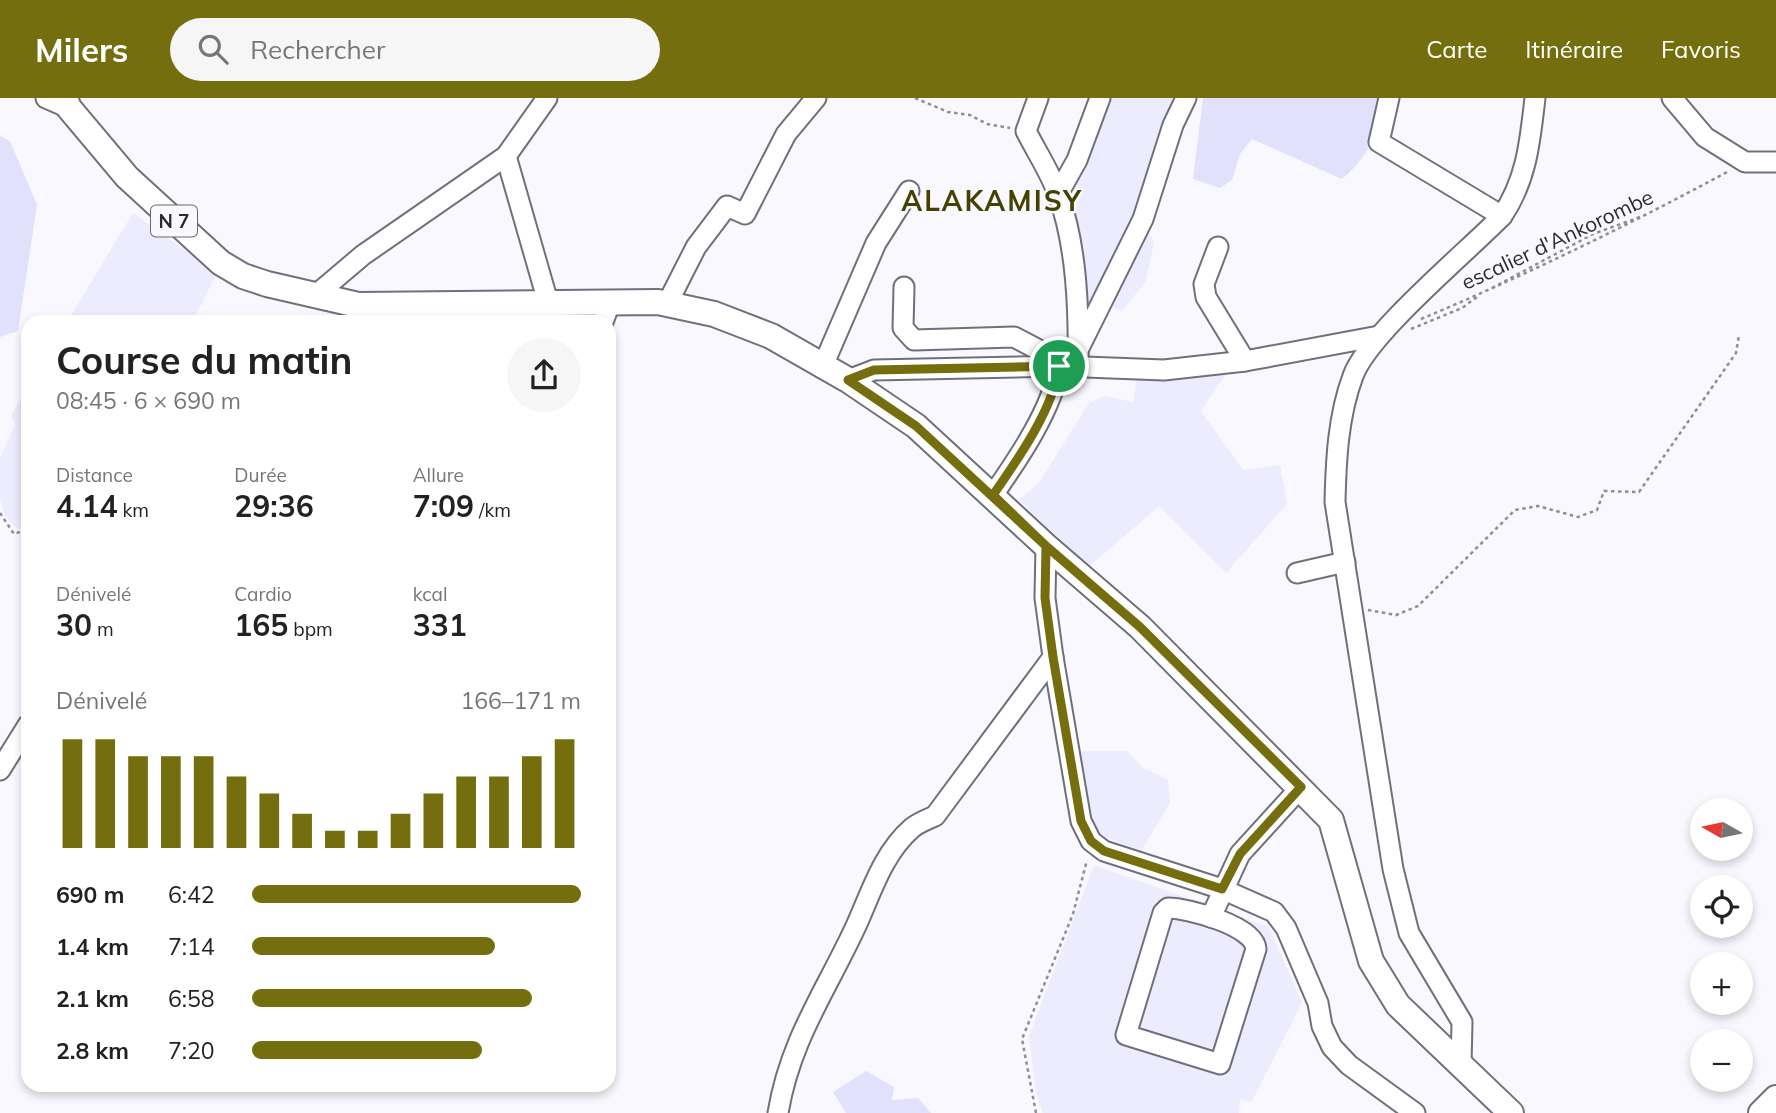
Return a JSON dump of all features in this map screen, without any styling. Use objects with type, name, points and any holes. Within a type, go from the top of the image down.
[{"type":"main road","name":"N 7","points":[[67,103],[127,177],[220,263],[267,284],[411,314],[548,302],[606,312],[667,304],[715,314],[771,336],[822,368],[848,380],[916,426],[1046,546],[1140,627],[1331,820],[1371,961],[1398,1005],[1510,1113]]},
{"type":"main road","points":[[1761,1113],[1776,1098]]},
{"type":"street","points":[[46,98],[67,103]]},
{"type":"street","points":[[317,294],[363,255],[506,156],[547,98]]},
{"type":"street","points":[[667,304],[696,247],[727,206],[745,214],[786,134],[816,98]]},
{"type":"street","points":[[1038,98],[1026,131],[1058,194],[1072,255],[1066,361]]},
{"type":"street","points":[[1058,194],[1077,160],[1100,98]]},
{"type":"street","points":[[993,495],[1014,465],[1056,386],[1066,361],[1143,219],[1173,125],[1186,98]]},
{"type":"street","points":[[1389,98],[1379,142],[1502,216]]},
{"type":"street","points":[[1461,1064],[1462,1022],[1409,933],[1396,881],[1335,502],[1337,446],[1353,374],[1379,336],[1502,216],[1517,194],[1528,161],[1535,98]]},
{"type":"street","points":[[1672,98],[1706,137],[1745,162],[1776,162]]},
{"type":"street","points":[[506,156],[548,302]]},
{"type":"street","points":[[822,368],[876,243],[909,191]]},
{"type":"street","points":[[1218,247],[1205,284],[1206,296],[1245,361]]},
{"type":"street","points":[[904,287],[904,328],[914,340],[1014,337],[1066,361]]},
{"type":"street","points":[[848,380],[874,370],[1066,361],[1164,370],[1245,361],[1379,336]]},
{"type":"street","points":[[1046,546],[1045,598],[1053,657],[1081,821],[1091,841],[1104,851],[1222,889],[1274,912],[1286,928],[1318,1003],[1322,1026],[1332,1047],[1349,1065],[1415,1113]]},
{"type":"street","points":[[1297,573],[1345,562]]},
{"type":"street","points":[[778,1113],[788,1066],[804,1024],[855,927],[877,876],[912,828],[935,816],[1053,657]]},
{"type":"street","points":[[0,770],[21,736]]},
{"type":"street","points":[[1211,917],[1240,854],[1301,787]]},
{"type":"street","points":[[1168,908],[1174,908],[1211,917],[1250,934],[1256,941],[1256,949],[1220,1063],[1126,1035],[1163,913],[1168,908]]},
{"type":"path","points":[[915,98],[948,111],[970,115],[986,124],[1006,125],[1019,133],[1026,131]]},
{"type":"path","name":"escalier d'Ankorombe","points":[[1379,336],[1530,274],[1617,232],[1745,162]]},
{"type":"path","points":[[1424,326],[1593,234],[1637,218],[1728,174]]},
{"type":"path","points":[[1351,607],[1396,615],[1418,606],[1515,510],[1538,506],[1578,517],[1597,510],[1604,491],[1639,492],[1736,353],[1739,335]]},
{"type":"path","points":[[0,513],[14,534],[21,532]]},
{"type":"path","points":[[1035,1113],[1022,1039],[1073,914],[1091,841]]},
{"type":"shaded area","points":[[1106,98],[1191,98],[1146,228],[1154,242],[1146,281],[1122,311],[1113,307],[1096,325],[1084,318],[1068,193]]},
{"type":"shaded area","points":[[1203,98],[1387,98],[1382,121],[1372,143],[1359,163],[1342,179],[1252,139],[1240,154],[1232,180],[1220,188],[1193,179]]},
{"type":"shaded area","points":[[0,136],[10,141],[37,205],[18,331],[0,337]]},
{"type":"shaded area","points":[[133,213],[217,273],[196,315],[71,315]]},
{"type":"shaded area","points":[[1226,374],[1201,411],[1243,470],[1280,465],[1287,504],[1226,573],[1159,506],[1088,567],[1019,500],[1039,483],[1089,403],[1104,396],[1133,402],[1137,379]]},
{"type":"shaded area","points":[[21,399],[21,527],[18,529],[5,516],[0,499],[0,458],[15,425],[11,415]]},
{"type":"shaded area","points":[[1076,751],[1127,751],[1142,767],[1168,780],[1170,803],[1141,851],[1105,837],[1091,822]]},
{"type":"shaded area","points":[[1094,865],[1269,927],[1302,1003],[1251,1103],[1240,1098],[1239,1113],[1043,1113],[1036,1094],[1029,1036]]},
{"type":"shaded area","points":[[866,1071],[894,1087],[892,1100],[918,1098],[931,1113],[846,1113],[833,1092]]},
{"type":"district","name":"ALAKAMISY","points":[[992,200]]},
{"type":"route","points":[[1059,366],[874,370],[848,380],[916,426],[1046,546],[1140,627],[1301,787],[1268,820],[1240,854],[1222,889],[1104,851],[1091,841],[1081,821],[1045,598],[1046,546],[993,495],[1014,465],[1056,386],[1059,366]]}]
